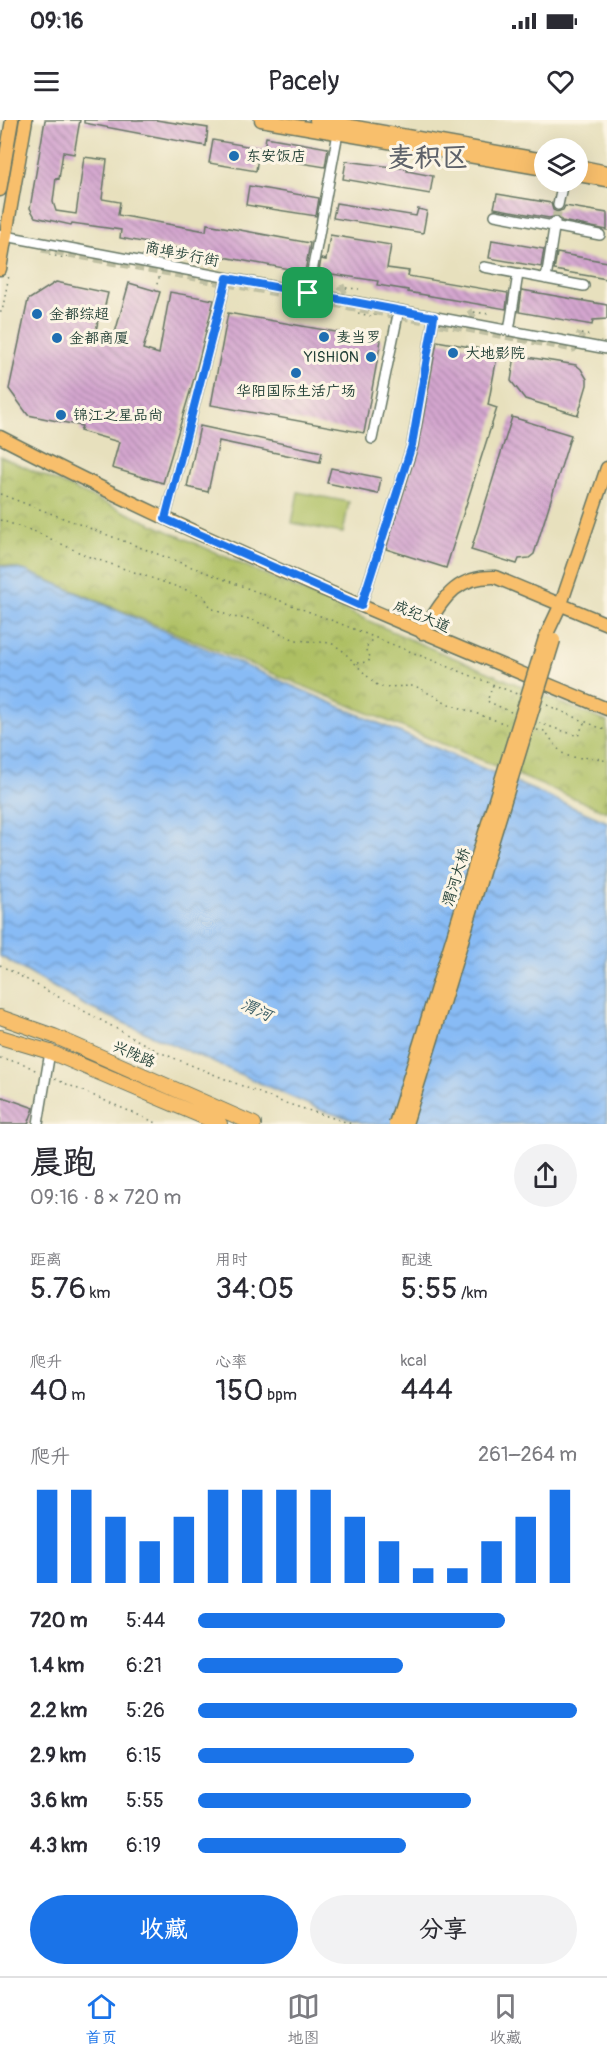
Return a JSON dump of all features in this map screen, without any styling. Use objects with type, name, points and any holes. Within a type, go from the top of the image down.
[{"type":"highway","name":"兴陇路","points":[[0,1017],[54,1036],[254,1124]]},
{"type":"highway","name":"兴陇路","points":[[0,1037],[51,1052],[220,1124]]},
{"type":"main road","points":[[0,190],[12,120]]},
{"type":"main road","points":[[0,269],[3,236],[26,120]]},
{"type":"main road","points":[[261,120],[534,168]]},
{"type":"main road","points":[[316,120],[534,158]]},
{"type":"main road","points":[[588,168],[607,171]]},
{"type":"main road","points":[[588,177],[607,180]]},
{"type":"main road","name":"成纪大道","points":[[0,437],[86,482],[165,519],[422,633],[607,709]]},
{"type":"main road","points":[[549,639],[603,494],[607,468]]},
{"type":"main road","points":[[422,633],[450,591],[463,582],[479,577],[495,577],[607,624]]},
{"type":"main road","name":"渭河大桥","points":[[395,1124],[549,639]]},
{"type":"main road","name":"渭河大桥","points":[[406,1124],[549,639]]},
{"type":"main road","points":[[0,1046],[20,1042]]},
{"type":"street","points":[[308,293],[338,133]]},
{"type":"street","points":[[558,205],[561,192]]},
{"type":"street","points":[[495,215],[555,223],[600,235]]},
{"type":"street","points":[[546,279],[555,223]]},
{"type":"street","name":"商埠步行街","points":[[3,236],[607,349]]},
{"type":"street","points":[[484,267],[584,286]]},
{"type":"street","points":[[509,331],[518,274]]},
{"type":"street","points":[[165,519],[227,278]]},
{"type":"street","points":[[372,439],[399,310]]},
{"type":"street","points":[[361,606],[412,445],[434,317]]},
{"type":"street","points":[[38,1124],[51,1052]]},
{"type":"path","points":[[156,290],[163,266]]},
{"type":"path","points":[[346,288],[359,289]]},
{"type":"path","points":[[0,312],[2,312],[6,293]]},
{"type":"path","points":[[474,312],[490,314]]},
{"type":"path","points":[[0,494],[524,697]]},
{"type":"path","points":[[0,520],[36,532],[98,560],[204,596],[212,608],[231,617],[252,619],[295,640],[331,644],[342,650],[380,687],[415,686]]},
{"type":"path","points":[[356,663],[369,662],[371,658],[365,649],[374,637]]},
{"type":"path","points":[[493,684],[487,701],[512,712],[511,718]]},
{"type":"path","points":[[545,705],[607,731]]},
{"type":"path","points":[[538,730],[540,723],[578,736],[585,722]]},
{"type":"path","points":[[0,965],[159,1052],[279,1101],[352,1124]]},
{"type":"path","points":[[0,1058],[22,1063],[159,1124]]},
{"type":"green space","points":[[0,456],[416,642],[607,722],[607,812],[26,571],[0,564]]},
{"type":"green space","points":[[298,492],[349,502],[343,533],[292,523]]},
{"type":"water","name":"渭河","points":[[0,566],[26,571],[607,822],[607,1124],[367,1124],[321,1110],[88,1007],[0,956]]},
{"type":"building","points":[[45,120],[80,120],[74,154],[63,152],[59,179],[56,178],[53,202],[56,211],[76,214],[84,157],[107,160],[102,199],[120,202],[118,215],[206,231],[207,224],[310,243],[305,272],[120,238],[121,230],[72,223],[71,225],[35,217],[30,208]]},
{"type":"building","points":[[84,120],[156,120],[208,128],[206,146],[84,123]]},
{"type":"building","points":[[266,137],[328,148],[325,167],[258,156],[256,171],[209,163],[213,140],[264,149]]},
{"type":"building","points":[[346,161],[408,169],[407,171],[433,176],[430,194],[343,179]]},
{"type":"building","points":[[249,186],[319,198],[316,216],[246,205]]},
{"type":"building","points":[[497,194],[551,203],[553,210],[557,212],[563,210],[565,206],[607,213],[607,230],[562,221],[557,216],[549,218],[494,208]]},
{"type":"building","points":[[336,203],[416,216],[418,209],[427,211],[423,233],[333,218]]},
{"type":"building","points":[[330,235],[391,245],[387,268],[409,271],[408,276],[508,293],[506,309],[408,292],[408,290],[377,285],[378,281],[319,272],[321,259],[326,260]]},
{"type":"building","points":[[492,240],[544,249],[541,267],[489,258]]},
{"type":"building","points":[[557,253],[607,262],[607,279],[554,270]]},
{"type":"building","points":[[56,282],[108,293],[95,335],[113,340],[129,283],[160,292],[143,349],[159,354],[170,292],[214,300],[195,375],[163,483],[112,468],[119,442],[80,431],[82,426],[28,415],[9,389],[28,300]]},
{"type":"building","points":[[522,290],[607,305],[607,319],[593,320],[592,325],[519,312]]},
{"type":"building","name":"华阳国际生活广场","points":[[228,313],[381,340],[364,433],[211,405]]},
{"type":"building","points":[[437,341],[498,352],[488,405],[497,408],[446,568],[386,549],[418,447]]},
{"type":"building","points":[[515,355],[576,365],[581,369],[587,379],[587,385],[578,415],[525,399],[511,381]]},
{"type":"building","points":[[512,417],[571,435],[534,554],[529,558],[519,559],[517,564],[471,550]]},
{"type":"building","points":[[200,426],[322,452],[320,462],[219,441],[208,492],[187,487]]},
{"type":"building","points":[[331,468],[381,478],[378,494],[327,483]]},
{"type":"building","points":[[0,1096],[34,1108],[28,1124],[0,1124]]},
{"type":"tunnel","points":[[556,221],[558,205]]},
{"type":"tunnel","points":[[42,248],[573,348],[581,334]]},
{"type":"tunnel","points":[[337,303],[341,290],[346,288]]},
{"type":"tunnel","points":[[463,327],[467,317],[474,312]]},
{"type":"place","name":"东安饭店","points":[[234,156]]},
{"type":"place","name":"金都综超","points":[[37,314]]},
{"type":"place","name":"麦当罗","points":[[324,337]]},
{"type":"place","name":"金都商厦","points":[[57,338]]},
{"type":"place","name":"大地影院","points":[[453,353]]},
{"type":"place","name":"YISHION","points":[[371,357]]},
{"type":"place","name":"华阳国际生活广场","points":[[296,373]]},
{"type":"place","name":"锦江之星品尚","points":[[61,415]]},
{"type":"district","name":"麦积区","points":[[428,157]]},
{"type":"route","points":[[227,278],[308,293],[434,317],[412,445],[361,606],[165,519],[227,278]]}]
